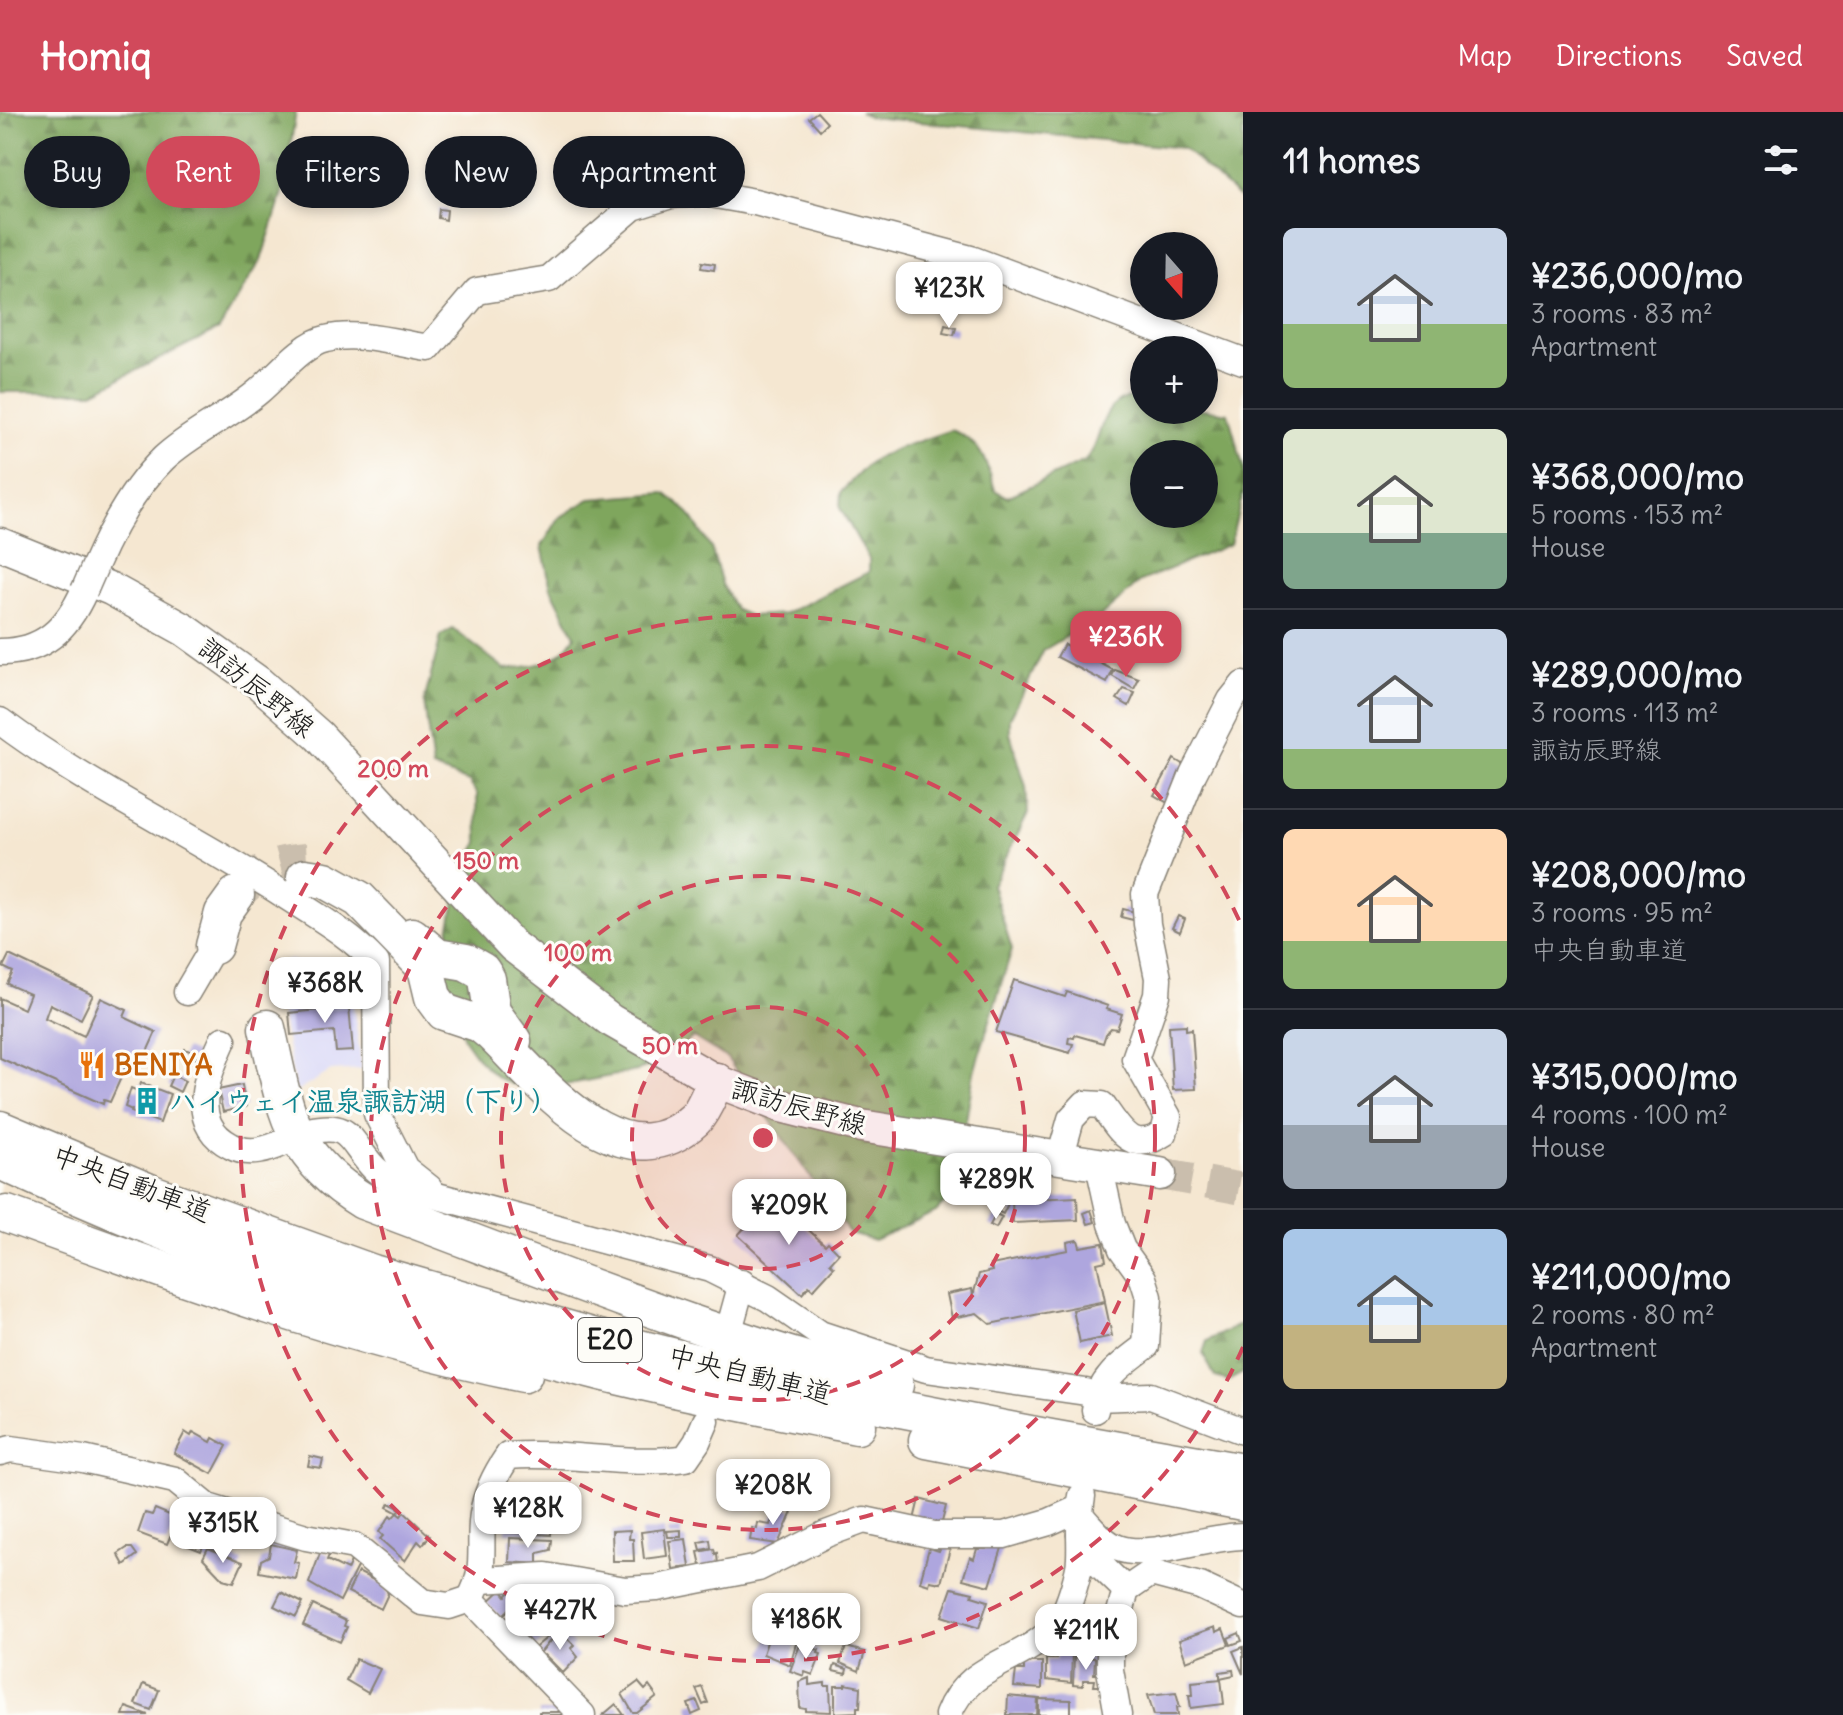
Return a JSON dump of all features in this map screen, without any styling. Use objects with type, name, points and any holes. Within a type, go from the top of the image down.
[{"type":"highway","points":[[306,869],[323,863],[351,875],[426,950],[437,957],[444,975],[437,1006],[444,1012],[474,1007]]},
{"type":"highway","points":[[214,946],[242,900]]},
{"type":"highway","points":[[444,975],[475,965],[482,971],[487,979],[474,1007],[480,1024],[583,1121],[616,1138],[646,1143],[671,1134],[696,1118],[716,1081]]},
{"type":"highway","points":[[267,1028],[286,1113],[307,1153],[335,1184],[363,1201],[714,1330],[833,1369],[1035,1420],[1243,1458]]},
{"type":"highway","name":"中央自動車道","points":[[0,1129],[152,1193],[373,1273],[599,1338],[823,1394],[1243,1472]]},
{"type":"highway","name":"中央自動車道","points":[[0,1161],[233,1258],[512,1349],[603,1373],[716,1410],[1243,1502]]},
{"type":"highway","points":[[7,1214],[236,1297],[465,1362],[716,1410]]},
{"type":"main road","name":"諏訪辰野線","points":[[0,544],[111,589],[185,630],[259,683],[319,736],[513,946],[610,1020],[716,1081],[781,1106],[861,1126],[1160,1174]]},
{"type":"street","points":[[0,652],[15,652],[39,645],[59,630],[78,605],[108,536],[128,503],[165,458],[258,392],[292,359],[324,339],[363,337],[429,348],[477,291],[549,279],[633,207],[671,195],[704,193],[755,202],[971,259],[1243,361]]},
{"type":"street","points":[[1060,1158],[1071,1119],[1085,1104],[1102,1105],[1123,1133],[1135,1142],[1151,1142],[1164,1133],[1168,1117],[1135,1059],[1157,995],[1158,978],[1147,924],[1145,894],[1193,774],[1231,700],[1243,685]]},
{"type":"street","points":[[0,721],[43,754],[232,862],[365,950],[376,963],[377,1114],[405,1169],[442,1198]]},
{"type":"street","points":[[187,992],[214,946]]},
{"type":"street","points":[[223,1040],[209,1072],[204,1095],[206,1121],[217,1139],[239,1151],[264,1151],[297,1136],[331,1126],[348,1135],[375,1169],[400,1186],[710,1269],[742,1283],[820,1334],[926,1369],[1086,1392],[1095,1406]]},
{"type":"street","points":[[1095,1406],[1112,1371],[1146,1346],[1149,1297],[1143,1278],[1122,1249],[1112,1224],[1099,1165]]},
{"type":"street","points":[[731,1323],[742,1283]]},
{"type":"street","points":[[1095,1406],[1151,1396],[1243,1431]]},
{"type":"street","points":[[582,1715],[475,1590],[483,1512],[498,1470],[508,1456],[656,1462],[686,1458],[716,1410]]},
{"type":"street","points":[[0,1452],[11,1449],[83,1459],[175,1480],[208,1507],[306,1537],[354,1546],[422,1602],[449,1606],[475,1590],[546,1576],[625,1590],[657,1588],[758,1568],[826,1534],[864,1520],[934,1535],[1004,1535],[1080,1514]]},
{"type":"street","points":[[1080,1514],[1116,1548],[1136,1552],[1243,1536]]},
{"type":"street","points":[[1080,1514],[1098,1563],[1126,1590]]},
{"type":"street","points":[[948,1715],[953,1700],[962,1688],[981,1672],[1047,1637],[1064,1615],[1080,1562],[1080,1514]]},
{"type":"street","points":[[1118,1715],[1110,1670],[1110,1650],[1126,1590],[1151,1573],[1200,1586],[1243,1606]]},
{"type":"shaded area","points":[[291,960],[351,990],[362,1069],[331,1071],[296,1092],[272,964]]},
{"type":"green space","points":[[0,112],[296,112],[292,136],[276,136],[278,208],[261,260],[219,329],[93,392],[0,392]]},
{"type":"green space","points":[[860,112],[1243,112],[1243,201],[1183,148],[870,117]]},
{"type":"green space","points":[[1130,397],[1130,424],[1218,424],[1218,411],[1228,413],[1243,467],[1243,493],[1230,544],[1141,581],[1101,616],[1044,650],[1010,718],[1010,733],[1026,787],[1028,813],[992,885],[1012,949],[974,1072],[954,1193],[936,1212],[874,1240],[849,1233],[727,1058],[693,1037],[672,1056],[637,1071],[549,1088],[511,1084],[498,1078],[479,1060],[464,1039],[442,964],[457,892],[478,842],[477,794],[469,782],[433,768],[424,702],[441,636],[453,629],[505,669],[536,665],[554,658],[575,636],[551,588],[542,546],[559,518],[590,499],[665,493],[688,512],[711,548],[723,587],[736,610],[750,616],[785,614],[869,572],[869,559],[840,508],[841,492],[871,461],[952,430],[976,447],[995,490],[1007,497],[1085,461],[1096,444],[1110,409],[1117,402]]},
{"type":"green space","points":[[1243,1323],[1243,1373],[1228,1381],[1215,1377],[1203,1353],[1207,1341]]},
{"type":"building","points":[[817,112],[827,123],[820,130],[809,118]]},
{"type":"building","points":[[439,209],[447,210],[446,220],[438,218]]},
{"type":"building","points":[[702,262],[715,264],[714,270],[701,268]]},
{"type":"building","points":[[945,325],[956,328],[954,335],[943,333]]},
{"type":"building","points":[[1064,644],[1113,670],[1107,683],[1057,657]]},
{"type":"building","points":[[1115,670],[1139,679],[1134,689],[1112,676]]},
{"type":"building","points":[[1124,689],[1135,693],[1129,706],[1117,699]]},
{"type":"building","points":[[1174,759],[1187,767],[1168,803],[1154,795]]},
{"type":"building","points":[[1123,909],[1135,912],[1133,920],[1121,917]]},
{"type":"building","points":[[1178,916],[1185,919],[1180,932],[1172,928]]},
{"type":"building","points":[[9,955],[93,995],[81,1019],[50,1004],[45,1018],[84,1036],[101,998],[127,1010],[124,1017],[156,1032],[142,1063],[120,1053],[118,1057],[128,1062],[110,1102],[104,1100],[103,1104],[0,1058],[0,998],[24,1009],[30,994],[7,984],[13,972],[3,967]]},
{"type":"building","points":[[1014,980],[1065,997],[1067,992],[1108,1006],[1106,1009],[1122,1014],[1117,1029],[1111,1028],[1103,1043],[1075,1035],[1074,1038],[1069,1037],[1068,1043],[1073,1044],[1070,1053],[996,1032]]},
{"type":"building","points":[[349,1007],[353,1051],[336,1052],[334,1031],[291,1035],[289,1013]]},
{"type":"building","points":[[1186,1025],[1186,1030],[1192,1029],[1196,1089],[1173,1090],[1169,1026]]},
{"type":"building","points":[[185,1049],[197,1054],[193,1063],[181,1058]]},
{"type":"building","points":[[173,1075],[185,1081],[180,1092],[168,1086]]},
{"type":"building","name":"ハイウェイ温泉諏訪湖（下り）","points":[[141,1083],[170,1094],[160,1123],[125,1107],[131,1088],[138,1091]]},
{"type":"building","points":[[242,1085],[246,1107],[223,1112],[218,1090]]},
{"type":"building","points":[[773,1197],[825,1245],[828,1242],[839,1253],[830,1263],[834,1267],[813,1290],[809,1286],[802,1294],[738,1235]]},
{"type":"building","points":[[1004,1197],[1010,1200],[1003,1214],[997,1211]]},
{"type":"building","points":[[1077,1197],[1078,1220],[1013,1223],[1012,1200]]},
{"type":"building","points":[[1091,1210],[1095,1222],[1088,1224],[1084,1213]]},
{"type":"building","points":[[996,1214],[1002,1217],[996,1228],[990,1225]]},
{"type":"building","points":[[1078,1240],[1080,1247],[1103,1243],[1106,1261],[1097,1263],[1105,1301],[990,1324],[977,1313],[952,1318],[947,1294],[972,1289],[973,1296],[979,1274],[992,1271],[991,1265],[1068,1250],[1067,1242]]},
{"type":"building","points":[[1105,1303],[1112,1336],[1080,1343],[1073,1310]]},
{"type":"building","points":[[185,1432],[191,1436],[193,1432],[211,1442],[213,1438],[227,1446],[212,1474],[174,1453]]},
{"type":"building","points":[[310,1456],[323,1459],[321,1468],[308,1466]]},
{"type":"building","points":[[919,1499],[946,1506],[941,1526],[914,1520]]},
{"type":"building","points":[[389,1503],[401,1509],[398,1513],[387,1507]]},
{"type":"building","points":[[779,1504],[793,1510],[778,1544],[750,1540],[752,1528],[757,1529],[758,1523],[770,1525]]},
{"type":"building","points":[[155,1509],[172,1516],[170,1522],[180,1526],[182,1519],[210,1530],[201,1551],[176,1541],[178,1535],[172,1532],[167,1544],[138,1533],[145,1513],[152,1515]]},
{"type":"building","points":[[507,1510],[539,1513],[539,1522],[552,1521],[551,1535],[506,1532]]},
{"type":"building","points":[[404,1512],[430,1536],[422,1545],[418,1541],[405,1561],[380,1539],[383,1536],[379,1532],[390,1516],[392,1518],[397,1513],[401,1516]]},
{"type":"building","points":[[664,1529],[667,1556],[644,1559],[641,1532]]},
{"type":"building","points":[[630,1530],[634,1561],[613,1561],[612,1531]]},
{"type":"building","points":[[681,1530],[681,1537],[668,1537],[667,1531]]},
{"type":"building","points":[[510,1538],[552,1540],[551,1550],[538,1553],[538,1564],[509,1562]]},
{"type":"building","points":[[686,1539],[690,1567],[673,1569],[669,1541]]},
{"type":"building","points":[[710,1540],[711,1548],[701,1550],[699,1542]]},
{"type":"building","points":[[988,1543],[1002,1548],[990,1586],[963,1579],[970,1557],[974,1559],[977,1549],[986,1549]]},
{"type":"building","points":[[271,1544],[297,1550],[294,1562],[299,1563],[296,1579],[259,1572],[261,1560],[269,1556]]},
{"type":"building","points":[[941,1546],[950,1549],[941,1583],[930,1581],[929,1585],[920,1582],[929,1548],[939,1551]]},
{"type":"building","points":[[132,1548],[137,1555],[124,1565],[118,1554]]},
{"type":"building","points":[[208,1548],[243,1562],[234,1582],[223,1579],[203,1558]]},
{"type":"building","points":[[714,1549],[718,1566],[702,1570],[698,1552]]},
{"type":"building","points":[[321,1551],[329,1555],[327,1560],[347,1570],[351,1561],[358,1565],[340,1601],[309,1583]]},
{"type":"building","points":[[358,1572],[385,1586],[388,1594],[381,1609],[348,1592]]},
{"type":"building","points":[[514,1584],[524,1595],[501,1617],[487,1603],[501,1590],[506,1596],[509,1593],[507,1590]]},
{"type":"building","points":[[549,1586],[565,1605],[550,1618],[532,1596]]},
{"type":"building","points":[[952,1588],[973,1593],[972,1596],[988,1601],[979,1628],[942,1616]]},
{"type":"building","points":[[281,1592],[303,1603],[296,1617],[274,1606]]},
{"type":"building","points":[[313,1605],[346,1621],[344,1626],[347,1627],[340,1642],[303,1625]]},
{"type":"building","points":[[538,1611],[556,1630],[532,1650],[517,1633]]},
{"type":"building","points":[[1215,1627],[1216,1632],[1223,1629],[1229,1645],[1186,1661],[1179,1640]]},
{"type":"building","points":[[559,1630],[574,1645],[571,1648],[578,1657],[563,1673],[540,1653]]},
{"type":"building","points":[[770,1633],[789,1641],[790,1638],[797,1640],[790,1665],[763,1654]]},
{"type":"building","points":[[1239,1633],[1242,1641],[1231,1645],[1228,1638]]},
{"type":"building","points":[[800,1645],[819,1650],[821,1654],[813,1675],[805,1672],[804,1676],[790,1671]]},
{"type":"building","points":[[846,1647],[865,1652],[859,1671],[840,1663]]},
{"type":"building","points":[[1243,1647],[1243,1674],[1233,1651]]},
{"type":"building","points":[[1057,1650],[1072,1650],[1071,1683],[1046,1680],[1046,1659],[1056,1659]]},
{"type":"building","points":[[1074,1657],[1095,1658],[1094,1674],[1104,1674],[1103,1686],[1094,1686],[1095,1680],[1083,1680],[1083,1686],[1073,1685]]},
{"type":"building","points":[[356,1659],[380,1669],[368,1693],[346,1680]]},
{"type":"building","points":[[1024,1662],[1042,1662],[1042,1689],[1014,1687],[1016,1670],[1024,1670]]},
{"type":"building","points":[[835,1665],[847,1669],[846,1674],[833,1671]]},
{"type":"building","points":[[1233,1670],[1234,1675],[1220,1678],[1220,1672]]},
{"type":"building","points":[[809,1678],[809,1685],[825,1683],[825,1686],[830,1686],[831,1712],[800,1708],[799,1682]]},
{"type":"building","points":[[1221,1679],[1224,1704],[1191,1708],[1189,1695],[1193,1695],[1192,1682]]},
{"type":"building","points":[[638,1682],[645,1690],[649,1686],[657,1697],[633,1713],[622,1694]]},
{"type":"building","points":[[143,1684],[159,1690],[151,1710],[135,1704]]},
{"type":"building","points":[[835,1686],[861,1687],[860,1707],[857,1707],[857,1712],[835,1713]]},
{"type":"building","points":[[702,1687],[708,1703],[703,1705],[696,1689]]},
{"type":"building","points":[[1176,1692],[1180,1707],[1177,1707],[1178,1715],[1154,1715],[1148,1695]]},
{"type":"building","points":[[1008,1696],[1038,1699],[1037,1715],[1007,1715]]},
{"type":"building","points":[[1039,1699],[1071,1700],[1071,1715],[1039,1715]]},
{"type":"building","points":[[697,1701],[701,1711],[692,1715],[688,1704]]},
{"type":"building","points":[[616,1704],[624,1715],[603,1715]]},
{"type":"building","points":[[126,1707],[148,1715],[123,1715]]},
{"type":"building","points":[[539,1712],[566,1712],[566,1715],[539,1715]]},
{"type":"tunnel","points":[[236,895],[268,869],[307,861]]},
{"type":"tunnel","points":[[1160,1174],[1243,1189]]},
{"type":"place","name":"BENIYA","points":[[92,1065]]},
{"type":"place","name":"ハイウェイ温泉諏訪湖（下り）","points":[[147,1101]]}]
